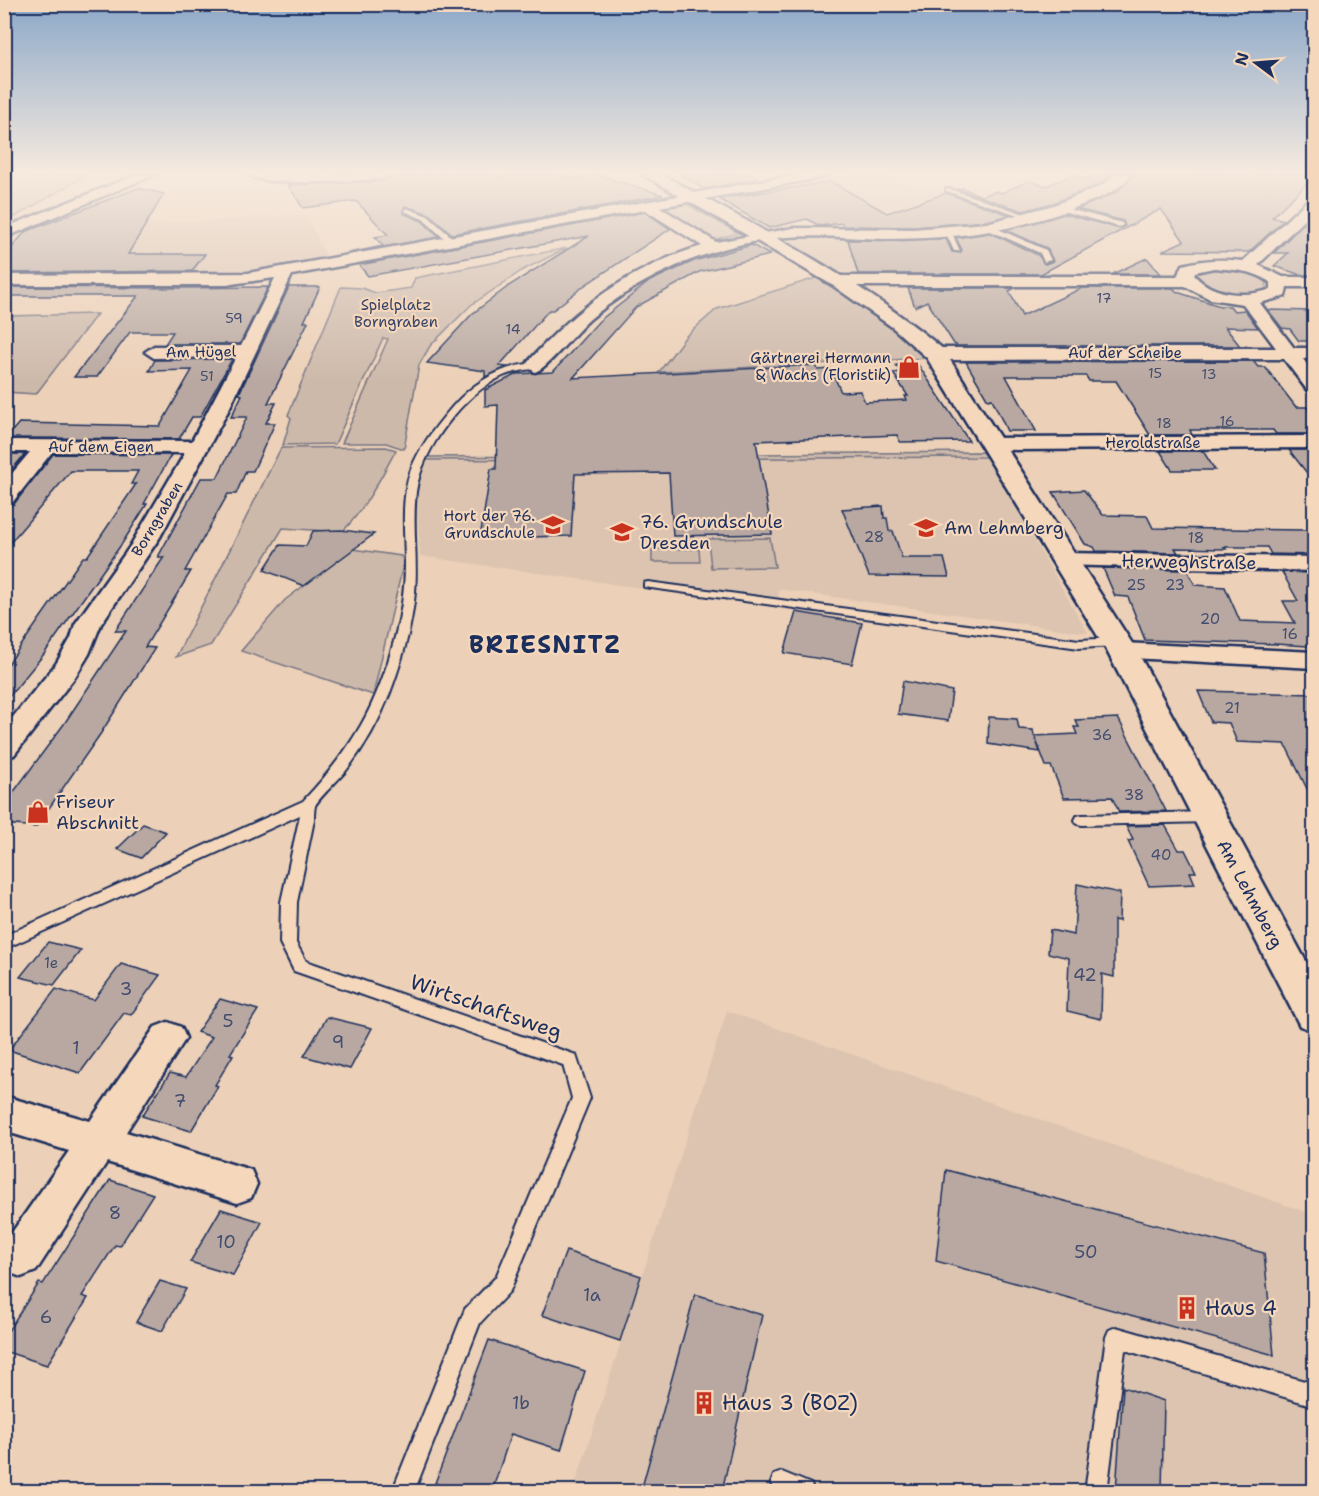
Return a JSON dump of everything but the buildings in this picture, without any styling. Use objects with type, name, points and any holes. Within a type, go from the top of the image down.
[{"type":"street","points":[[4,280],[224,280],[283,273],[437,244]]},
{"type":"street","points":[[709,244],[714,247]]},
{"type":"street","points":[[535,366],[578,318],[637,276],[677,258],[727,244]]},
{"type":"street","name":"Am Lehmberg","points":[[774,244],[839,281],[899,323],[935,354],[1119,646],[1314,1014]]},
{"type":"street","points":[[1247,266],[1270,244]]},
{"type":"street","points":[[1279,282],[1279,292],[1267,297],[1248,299],[1210,293],[1189,281],[1185,276],[1189,268],[1199,264],[1214,263],[1247,266],[1279,282],[1314,282]]},
{"type":"street","name":"Borngraben","points":[[4,748],[59,679],[87,637],[88,624],[147,540],[248,351],[284,277],[283,273]]},
{"type":"street","points":[[839,281],[1189,281]]},
{"type":"street","points":[[1248,299],[1314,386]]},
{"type":"street","name":"Am Hügel","points":[[154,352],[248,351]]},
{"type":"street","name":"Auf der Scheibe","points":[[935,354],[1314,353]]},
{"type":"street","name":"Heroldstraße","points":[[992,444],[1314,442]]},
{"type":"street","name":"Auf dem Eigen","points":[[4,447],[198,447]]},
{"type":"street","points":[[4,498],[45,448]]},
{"type":"street","name":"Herweghstraße","points":[[1064,560],[1314,564]]},
{"type":"street","points":[[1119,646],[1314,660]]},
{"type":"street","points":[[21,1256],[168,1038]]},
{"type":"street","points":[[4,1113],[237,1184]]},
{"type":"lane","points":[[954,244],[957,249]]},
{"type":"lane","points":[[1025,244],[1042,252],[1047,260]]},
{"type":"lane","points":[[4,943],[308,805],[342,769],[367,730],[384,692],[410,585],[408,511],[414,476],[427,445],[483,383],[517,368],[535,366]]},
{"type":"lane","points":[[648,585],[1078,645],[1119,646]]},
{"type":"lane","name":"Wirtschaftsweg","points":[[308,805],[307,820],[289,902],[288,943],[300,966],[570,1060],[580,1098],[503,1284],[472,1316],[403,1491]]},
{"type":"lane","points":[[1082,820],[1209,817]]},
{"type":"lane","points":[[1096,1491],[1116,1337],[1308,1392],[1314,1391]]},
{"type":"shaded area","points":[[5,244],[320,244],[327,258],[231,276],[5,276]]},
{"type":"shaded area","points":[[786,244],[924,244],[937,274],[837,272]]},
{"type":"shaded area","name":"76. Grundschule Dresden","points":[[986,457],[1088,633],[778,589],[780,608],[420,556],[416,487],[426,460]]},
{"type":"shaded area","points":[[727,1011],[1314,1215],[1314,1491],[573,1492]]},
{"type":"green space","name":"Spielplatz Borngraben","points":[[567,248],[523,270],[471,305],[430,346],[419,365],[404,449],[386,443],[342,443],[388,339],[383,338],[335,444],[283,445],[291,418],[288,415],[341,287],[362,288],[376,293],[411,288],[415,278]]},
{"type":"green space","points":[[1225,267],[1244,270],[1260,277],[1267,283],[1265,290],[1246,294],[1229,293],[1220,291],[1196,277],[1198,272]]},
{"type":"green space","points":[[819,277],[851,295],[903,332],[929,358],[659,372],[686,336],[717,309]]},
{"type":"green space","points":[[97,314],[36,394],[5,392],[5,316]]},
{"type":"green space","points":[[386,447],[396,450],[365,504],[342,532],[283,528],[211,645],[176,657],[281,448]]},
{"type":"green space","points":[[982,452],[986,457],[426,460],[427,457]]},
{"type":"green space","points":[[770,538],[775,567],[711,568],[708,539]]},
{"type":"green space","points":[[352,549],[401,556],[404,561],[373,695],[241,651],[285,600]]},
{"type":"green space","points":[[652,549],[699,549],[700,562],[652,562]]},
{"type":"place","name":"Gärtnerei Hermann & Wachs (Floristik)","points":[[909,367]]},
{"type":"place","name":"Hort der 76. Grundschule","points":[[553,525]]},
{"type":"place","name":"Am Lehmberg","points":[[926,528]]},
{"type":"place","name":"76. Grundschule Dresden","points":[[622,532]]},
{"type":"place","name":"Friseur Abschnitt","points":[[38,812]]},
{"type":"place","name":"Haus 4","points":[[1187,1308]]},
{"type":"place","name":"Haus 3 (BOZ)","points":[[704,1403]]},
{"type":"district","name":"BRIESNITZ","points":[[545,645]]}]
